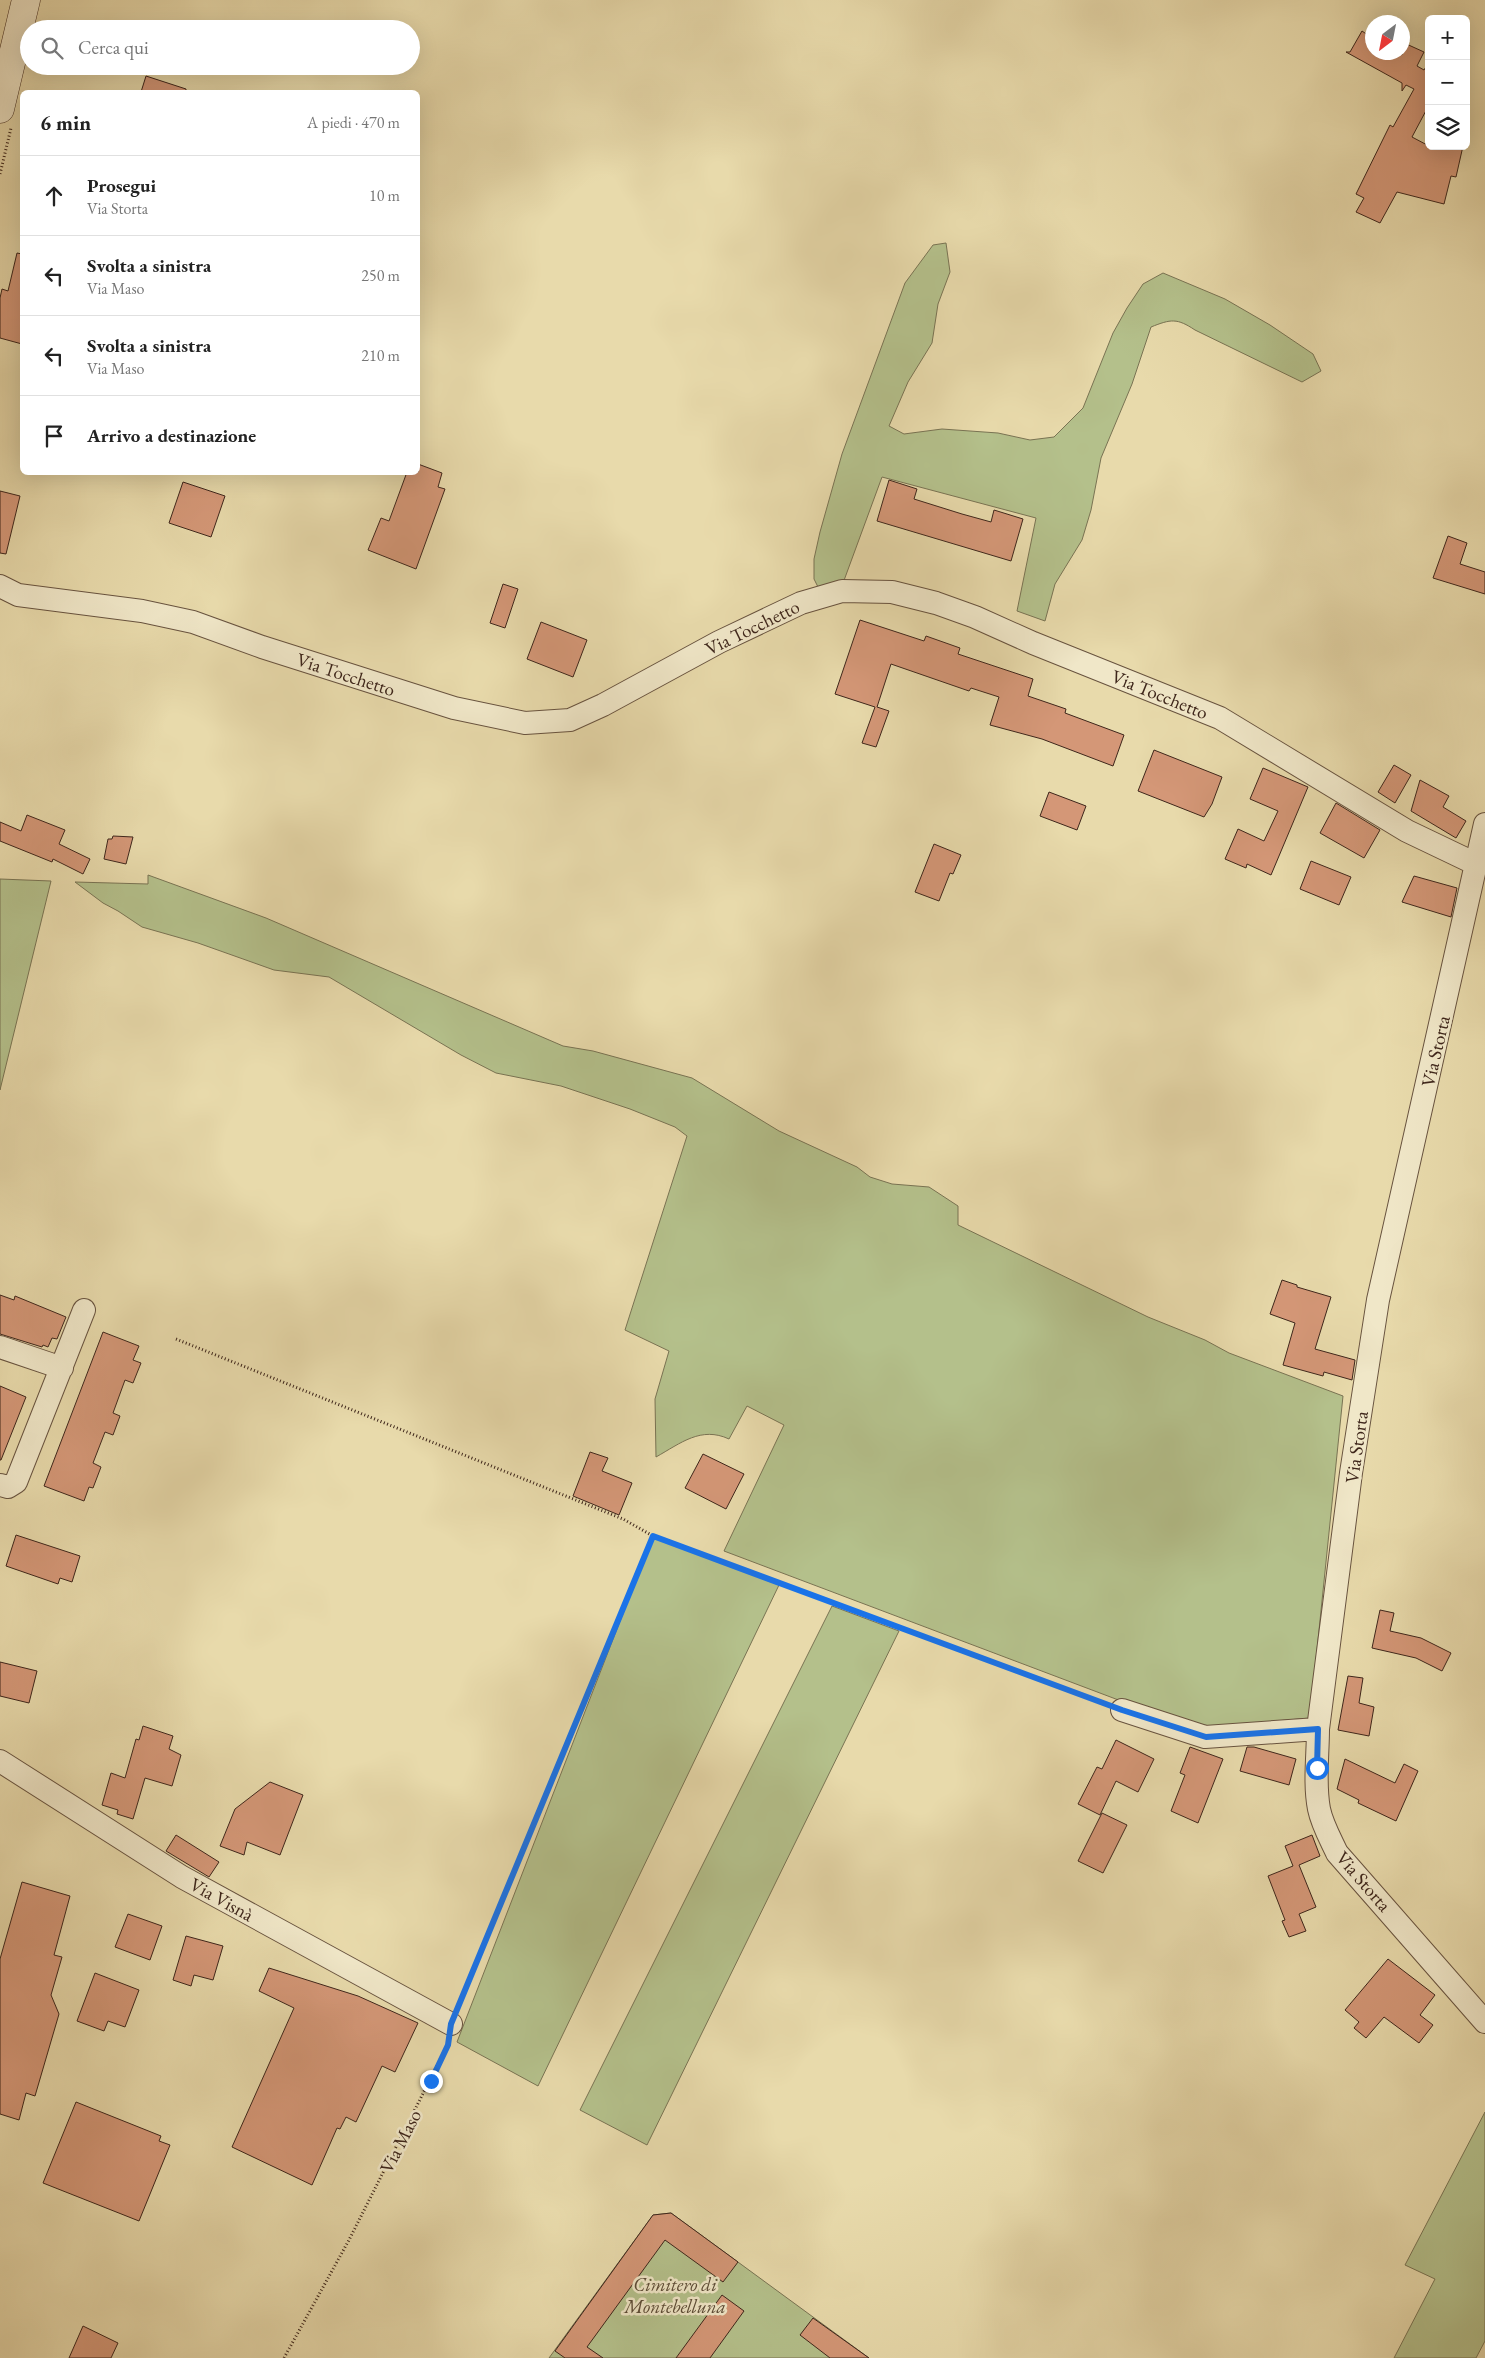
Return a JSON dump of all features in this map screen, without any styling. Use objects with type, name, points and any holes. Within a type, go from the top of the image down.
[{"type":"street","points":[[21,20],[26,0]]},
{"type":"street","points":[[0,109],[20,25]]},
{"type":"street","name":"Via Tocchetto","points":[[0,586],[18,595],[142,611],[194,622],[262,647],[445,706],[525,723],[570,720],[603,705],[719,642],[801,602],[842,591],[892,592],[936,603],[975,617],[1033,643],[1220,718],[1407,831],[1476,864]]},
{"type":"street","name":"Via Storta","points":[[1485,824],[1378,1300],[1351,1474],[1318,1729],[1319,1808],[1337,1853],[1485,2022]]},
{"type":"street","points":[[0,1485],[8,1487],[16,1482],[84,1310]]},
{"type":"street","points":[[0,1346],[62,1368]]},
{"type":"street","points":[[1122,1710],[1206,1737],[1318,1729]]},
{"type":"street","name":"Via Visnà","points":[[0,1762],[182,1877],[451,2024]]},
{"type":"path","points":[[176,1339],[623,1519],[653,1536],[1122,1710]]},
{"type":"path","name":"Via Maso","points":[[284,2358],[349,2240],[448,2045],[451,2024],[653,1536]]},
{"type":"green space","points":[[946,243],[950,272],[938,304],[932,343],[908,382],[889,426],[904,434],[942,429],[998,433],[1030,440],[1054,437],[1083,408],[1113,333],[1127,308],[1143,284],[1163,273],[1225,299],[1270,325],[1313,354],[1321,371],[1302,382],[1183,323],[1169,321],[1151,327],[1132,384],[1101,458],[1091,510],[1082,540],[1055,584],[1045,621],[1017,611],[1036,518],[882,477],[839,594],[821,593],[814,579],[814,559],[842,454],[905,283],[933,245]]},
{"type":"green space","points":[[148,875],[266,918],[563,1046],[593,1051],[692,1078],[779,1131],[857,1167],[870,1177],[892,1184],[929,1187],[958,1206],[958,1225],[1148,1317],[1205,1340],[1229,1353],[1343,1396],[1310,1718],[1209,1727],[1129,1704],[724,1551],[784,1425],[747,1406],[729,1439],[719,1435],[700,1435],[656,1457],[655,1399],[669,1351],[625,1330],[687,1136],[675,1127],[630,1109],[561,1086],[496,1073],[461,1055],[329,977],[274,970],[198,943],[142,927],[103,903],[75,882],[148,884]]},
{"type":"green space","points":[[0,879],[51,881],[0,1090]]},
{"type":"green space","points":[[653,1536],[779,1585],[538,2086],[457,2042]]},
{"type":"green space","points":[[832,1606],[899,1631],[647,2145],[580,2110]]},
{"type":"green space","points":[[1485,2112],[1485,2341],[1476,2358],[1394,2358],[1435,2279],[1405,2265]]},
{"type":"green space","name":"Cimitero di Montebelluna","points":[[671,2213],[869,2358],[549,2358],[653,2215]]},
{"type":"building","points":[[1362,31],[1365,33],[1365,60],[1410,60],[1410,46],[1424,52],[1417,66],[1424,70],[1425,68],[1425,113],[1412,137],[1425,144],[1425,150],[1462,150],[1456,177],[1451,176],[1444,204],[1397,192],[1380,223],[1356,212],[1364,198],[1356,194],[1390,125],[1393,127],[1414,89],[1406,85],[1402,91],[1402,83],[1346,52],[1350,52]]},
{"type":"building","points":[[146,76],[186,89],[186,90],[142,90]]},
{"type":"building","points":[[17,253],[20,254],[20,343],[0,338],[0,298],[2,289],[8,291]]},
{"type":"building","points":[[420,465],[442,473],[438,487],[445,489],[416,569],[368,550],[381,518],[389,521],[406,475],[420,475]]},
{"type":"building","points":[[889,480],[917,489],[914,499],[962,514],[991,522],[994,510],[1023,519],[1011,561],[877,521]]},
{"type":"building","points":[[183,482],[225,496],[211,537],[169,523]]},
{"type":"building","points":[[0,491],[20,496],[6,554],[0,553]]},
{"type":"building","points":[[1448,536],[1467,543],[1460,564],[1485,572],[1485,594],[1433,578]]},
{"type":"building","points":[[503,584],[518,589],[505,628],[490,623]]},
{"type":"building","points":[[860,620],[924,641],[926,636],[960,648],[958,654],[1033,679],[1028,696],[1066,709],[1065,713],[1124,735],[1113,766],[1042,739],[990,725],[999,697],[971,688],[969,691],[891,664],[877,707],[889,711],[876,747],[862,743],[875,707],[835,694]]},
{"type":"building","points":[[541,622],[587,640],[573,677],[527,659]]},
{"type":"building","points":[[1154,750],[1222,777],[1212,804],[1204,817],[1138,791]]},
{"type":"building","points":[[1394,765],[1411,775],[1395,803],[1378,792]]},
{"type":"building","points":[[1263,768],[1308,787],[1271,875],[1247,864],[1246,868],[1225,859],[1238,829],[1264,841],[1278,811],[1250,799]]},
{"type":"building","points":[[1420,780],[1449,796],[1443,807],[1466,821],[1456,838],[1411,811]]},
{"type":"building","points":[[1049,792],[1086,806],[1077,830],[1040,816]]},
{"type":"building","points":[[1336,803],[1380,830],[1364,858],[1320,833]]},
{"type":"building","points":[[27,815],[65,830],[59,844],[90,859],[83,874],[53,859],[52,862],[0,841],[0,822],[21,831]]},
{"type":"building","points":[[113,836],[133,837],[126,864],[104,859],[108,839],[112,839]]},
{"type":"building","points":[[934,844],[961,855],[953,874],[950,873],[939,901],[915,892]]},
{"type":"building","points":[[1311,861],[1351,877],[1339,905],[1300,889]]},
{"type":"building","points":[[1414,876],[1457,888],[1451,917],[1402,902]]},
{"type":"building","points":[[1282,1280],[1297,1285],[1297,1287],[1331,1297],[1315,1349],[1355,1360],[1352,1380],[1324,1372],[1323,1376],[1283,1365],[1295,1323],[1270,1314]]},
{"type":"building","points":[[0,1295],[14,1300],[15,1296],[66,1317],[57,1339],[52,1338],[48,1347],[43,1345],[42,1347],[0,1334]]},
{"type":"building","points":[[103,1332],[139,1346],[133,1360],[141,1363],[133,1383],[125,1380],[113,1413],[120,1416],[113,1435],[105,1432],[93,1463],[101,1467],[93,1488],[89,1487],[84,1501],[44,1486]]},
{"type":"building","points":[[0,1386],[26,1397],[1,1460],[0,1460]]},
{"type":"building","points":[[590,1452],[608,1458],[602,1471],[632,1483],[619,1515],[573,1496]]},
{"type":"building","points":[[703,1454],[744,1474],[726,1509],[685,1488]]},
{"type":"building","points":[[16,1535],[80,1556],[72,1582],[60,1578],[58,1584],[6,1566]]},
{"type":"building","points":[[1380,1610],[1394,1613],[1390,1631],[1421,1638],[1451,1653],[1442,1671],[1416,1658],[1372,1648]]},
{"type":"building","points":[[0,1662],[37,1671],[29,1703],[0,1696]]},
{"type":"building","points":[[1348,1676],[1363,1678],[1359,1703],[1374,1707],[1369,1736],[1338,1730]]},
{"type":"building","points":[[143,1726],[173,1736],[169,1749],[181,1755],[172,1786],[145,1778],[133,1819],[117,1814],[118,1810],[102,1805],[111,1773],[125,1778],[136,1739],[139,1740]]},
{"type":"building","points":[[1116,1740],[1154,1759],[1138,1792],[1116,1781],[1100,1815],[1078,1804],[1097,1767],[1102,1769]]},
{"type":"building","points":[[1190,1747],[1223,1759],[1198,1823],[1171,1811],[1185,1775],[1180,1773]]},
{"type":"building","points":[[1247,1747],[1254,1747],[1296,1759],[1289,1785],[1240,1771]]},
{"type":"building","points":[[1345,1759],[1395,1783],[1404,1764],[1418,1771],[1396,1821],[1358,1803],[1359,1800],[1337,1789]]},
{"type":"building","points":[[270,1782],[303,1795],[280,1855],[247,1842],[244,1855],[220,1846],[235,1809]]},
{"type":"building","points":[[1102,1813],[1127,1825],[1103,1873],[1078,1861]]},
{"type":"building","points":[[176,1835],[219,1862],[209,1877],[166,1851]]},
{"type":"building","points":[[1312,1835],[1320,1856],[1299,1865],[1316,1907],[1299,1914],[1306,1931],[1289,1937],[1282,1921],[1285,1920],[1268,1876],[1293,1866],[1285,1846]]},
{"type":"building","points":[[22,1882],[70,1896],[54,1955],[62,1957],[51,1995],[59,2014],[35,2096],[26,2093],[19,2120],[0,2114],[0,1959]]},
{"type":"building","points":[[128,1914],[162,1926],[150,1960],[115,1947]]},
{"type":"building","points":[[186,1936],[223,1946],[213,1980],[194,1975],[191,1986],[173,1980]]},
{"type":"building","points":[[1388,1959],[1435,1995],[1420,2015],[1433,2025],[1419,2043],[1384,2017],[1366,2038],[1354,2028],[1359,2022],[1345,2010]]},
{"type":"building","points":[[269,1968],[358,1996],[418,2023],[395,2072],[382,2066],[356,2122],[346,2117],[340,2129],[337,2128],[312,2185],[232,2147],[294,2008],[259,1991]]},
{"type":"building","points":[[95,1973],[139,1990],[125,2027],[108,2021],[104,2031],[77,2021]]},
{"type":"building","points":[[76,2102],[161,2136],[159,2141],[170,2145],[139,2221],[43,2183]]},
{"type":"building","points":[[671,2213],[738,2262],[723,2282],[665,2240],[587,2347],[603,2358],[565,2358],[555,2351],[653,2215]]},
{"type":"building","points":[[722,2295],[744,2311],[710,2358],[676,2358]]},
{"type":"building","points":[[813,2318],[869,2358],[830,2358],[800,2335]]},
{"type":"building","points":[[83,2326],[118,2343],[111,2358],[69,2358]]},
{"type":"route","points":[[431,2081],[448,2045],[451,2024],[653,1536],[1122,1710],[1206,1737],[1318,1729],[1317,1768]]}]
